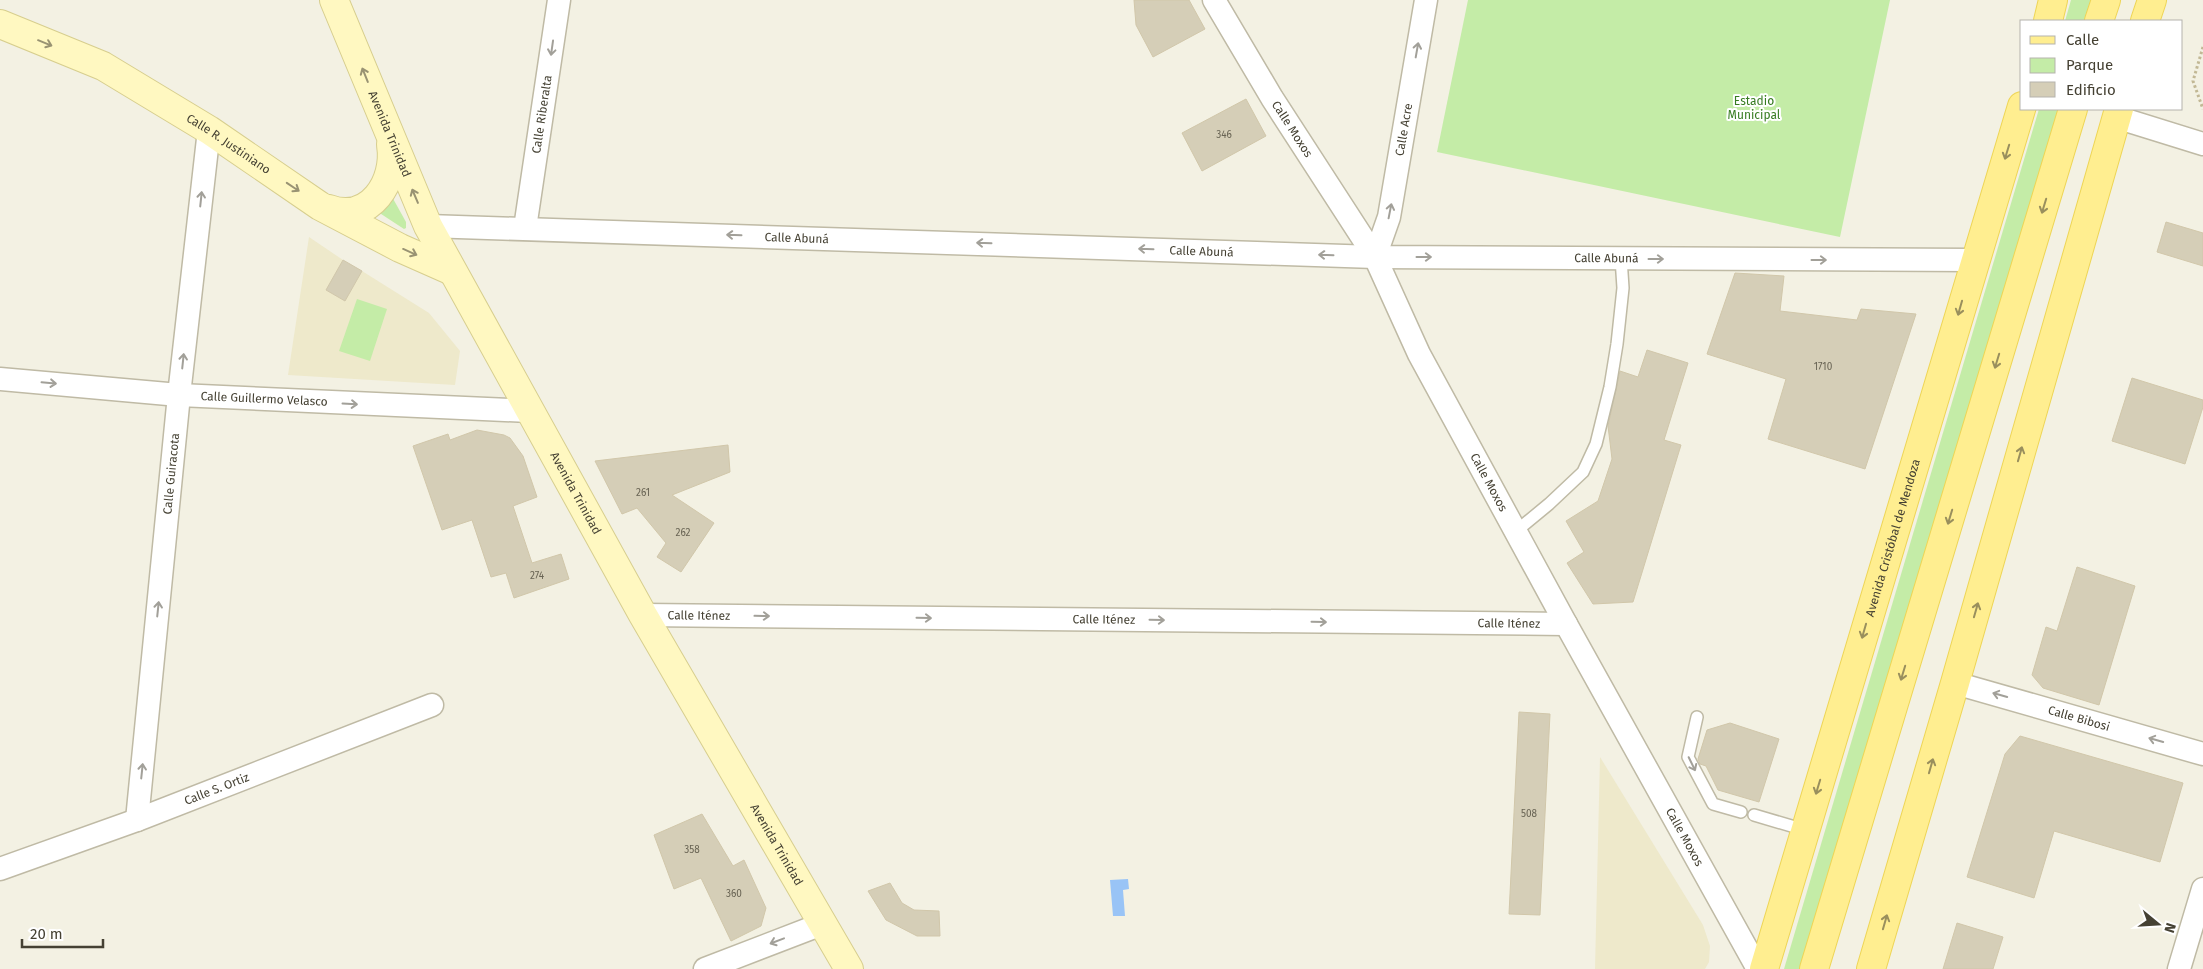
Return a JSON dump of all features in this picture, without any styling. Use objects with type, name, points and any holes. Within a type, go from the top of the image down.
[{"type":"main road","name":"Avenida Trinidad","points":[[334,0],[428,226],[643,615],[850,969]]},
{"type":"main road","points":[[2048,20],[2053,0]]},
{"type":"main road","points":[[2099,20],[2106,0]]},
{"type":"main road","points":[[2146,20],[2152,0]]},
{"type":"main road","name":"Calle R. Justiniano","points":[[0,24],[103,66],[209,130],[320,206],[400,248],[452,271]]},
{"type":"main road","name":"Avenida Cristóbal de Mendoza","points":[[1764,969],[1974,260],[2021,110]]},
{"type":"main road","points":[[1814,969],[2073,110]]},
{"type":"main road","points":[[1871,969],[2118,113]]},
{"type":"main road","points":[[320,206],[346,213],[355,212],[374,201],[388,182],[392,168],[393,157],[390,136]]},
{"type":"street","name":"Calle Riberalta","points":[[525,228],[559,0]]},
{"type":"street","name":"Calle Moxos","points":[[1214,0],[1272,98],[1375,257],[1419,354],[1515,532],[1758,969]]},
{"type":"street","name":"Calle Acre","points":[[1375,257],[1389,217],[1426,0]]},
{"type":"street","points":[[2118,113],[2203,144]]},
{"type":"street","name":"Calle Guiracota","points":[[137,820],[209,130]]},
{"type":"street","name":"Calle Abuná","points":[[428,226],[1375,257],[1974,260]]},
{"type":"street","name":"Calle Guillermo Velasco","points":[[0,379],[180,395],[529,411]]},
{"type":"street","name":"Calle Iténez","points":[[643,615],[1566,624]]},
{"type":"street","name":"Calle Bibosi","points":[[1955,683],[2203,754]]},
{"type":"street","name":"Calle S. Ortiz","points":[[0,869],[137,820],[432,705]]},
{"type":"street","points":[[2179,969],[2203,889]]},
{"type":"street","points":[[705,969],[822,924]]},
{"type":"lane","points":[[1515,532],[1550,504],[1583,472],[1596,444],[1618,344],[1623,288],[1621,258]]},
{"type":"lane","points":[[1697,717],[1688,757],[1713,804],[1741,812]]},
{"type":"lane","points":[[1754,815],[1806,830]]},
{"type":"path","points":[[2203,46],[2193,81],[2203,109]]},
{"type":"shaded area","points":[[309,237],[343,260],[326,290],[345,301],[362,271],[429,313],[460,351],[455,385],[288,375]]},
{"type":"shaded area","points":[[1600,757],[1703,925],[1710,946],[1709,962],[1705,969],[1595,969]]},
{"type":"green space","name":"Estadio Municipal","points":[[1468,0],[1890,0],[1840,237],[1437,152]]},
{"type":"green space","points":[[2071,0],[2094,0],[2088,20],[2065,20]]},
{"type":"green space","points":[[2039,110],[2063,110],[1801,969],[1784,969]]},
{"type":"green space","points":[[391,195],[406,222],[406,228],[404,229],[375,210]]},
{"type":"green space","points":[[357,299],[387,309],[370,361],[339,351]]},
{"type":"water","points":[[1128,879],[1129,889],[1123,890],[1125,916],[1113,916],[1110,880]]},
{"type":"building","points":[[1134,0],[1189,0],[1205,29],[1153,57],[1136,25]]},
{"type":"building","points":[[1246,99],[1266,136],[1202,171],[1182,133]]},
{"type":"building","points":[[2166,222],[2203,233],[2203,266],[2157,252]]},
{"type":"building","points":[[343,260],[362,271],[345,301],[326,290]]},
{"type":"building","points":[[1735,273],[1784,276],[1780,311],[1857,320],[1861,309],[1916,314],[1865,469],[1768,439],[1786,379],[1707,354]]},
{"type":"building","points":[[1647,350],[1688,363],[1664,440],[1681,445],[1633,602],[1593,604],[1567,563],[1584,552],[1566,521],[1598,501],[1612,459],[1608,426],[1620,371],[1638,377]]},
{"type":"building","points":[[2132,378],[2203,400],[2203,407],[2185,464],[2112,441]]},
{"type":"building","points":[[477,430],[504,435],[510,438],[523,456],[537,497],[513,506],[532,563],[561,554],[569,579],[514,598],[506,573],[491,577],[472,520],[442,530],[413,446],[448,434],[450,440]]},
{"type":"building","points":[[728,445],[730,472],[672,495],[714,523],[681,572],[657,557],[666,543],[637,508],[622,514],[595,461]]},
{"type":"building","points":[[2077,567],[2135,586],[2099,705],[2043,688],[2032,675],[2046,627],[2057,631]]},
{"type":"building","points":[[1519,712],[1550,714],[1540,915],[1509,914]]},
{"type":"building","points":[[1730,723],[1779,739],[1759,802],[1718,790],[1706,766],[1700,764],[1698,759],[1707,730]]},
{"type":"building","points":[[2020,736],[2183,783],[2160,862],[2054,831],[2034,898],[1967,877],[2005,754]]},
{"type":"building","points":[[702,814],[733,866],[744,860],[766,908],[761,926],[731,941],[701,878],[674,889],[654,835]]},
{"type":"building","points":[[890,883],[902,903],[914,910],[939,911],[940,936],[917,936],[886,920],[868,891]]},
{"type":"building","points":[[1957,923],[2003,937],[1993,969],[1943,969]]}]
